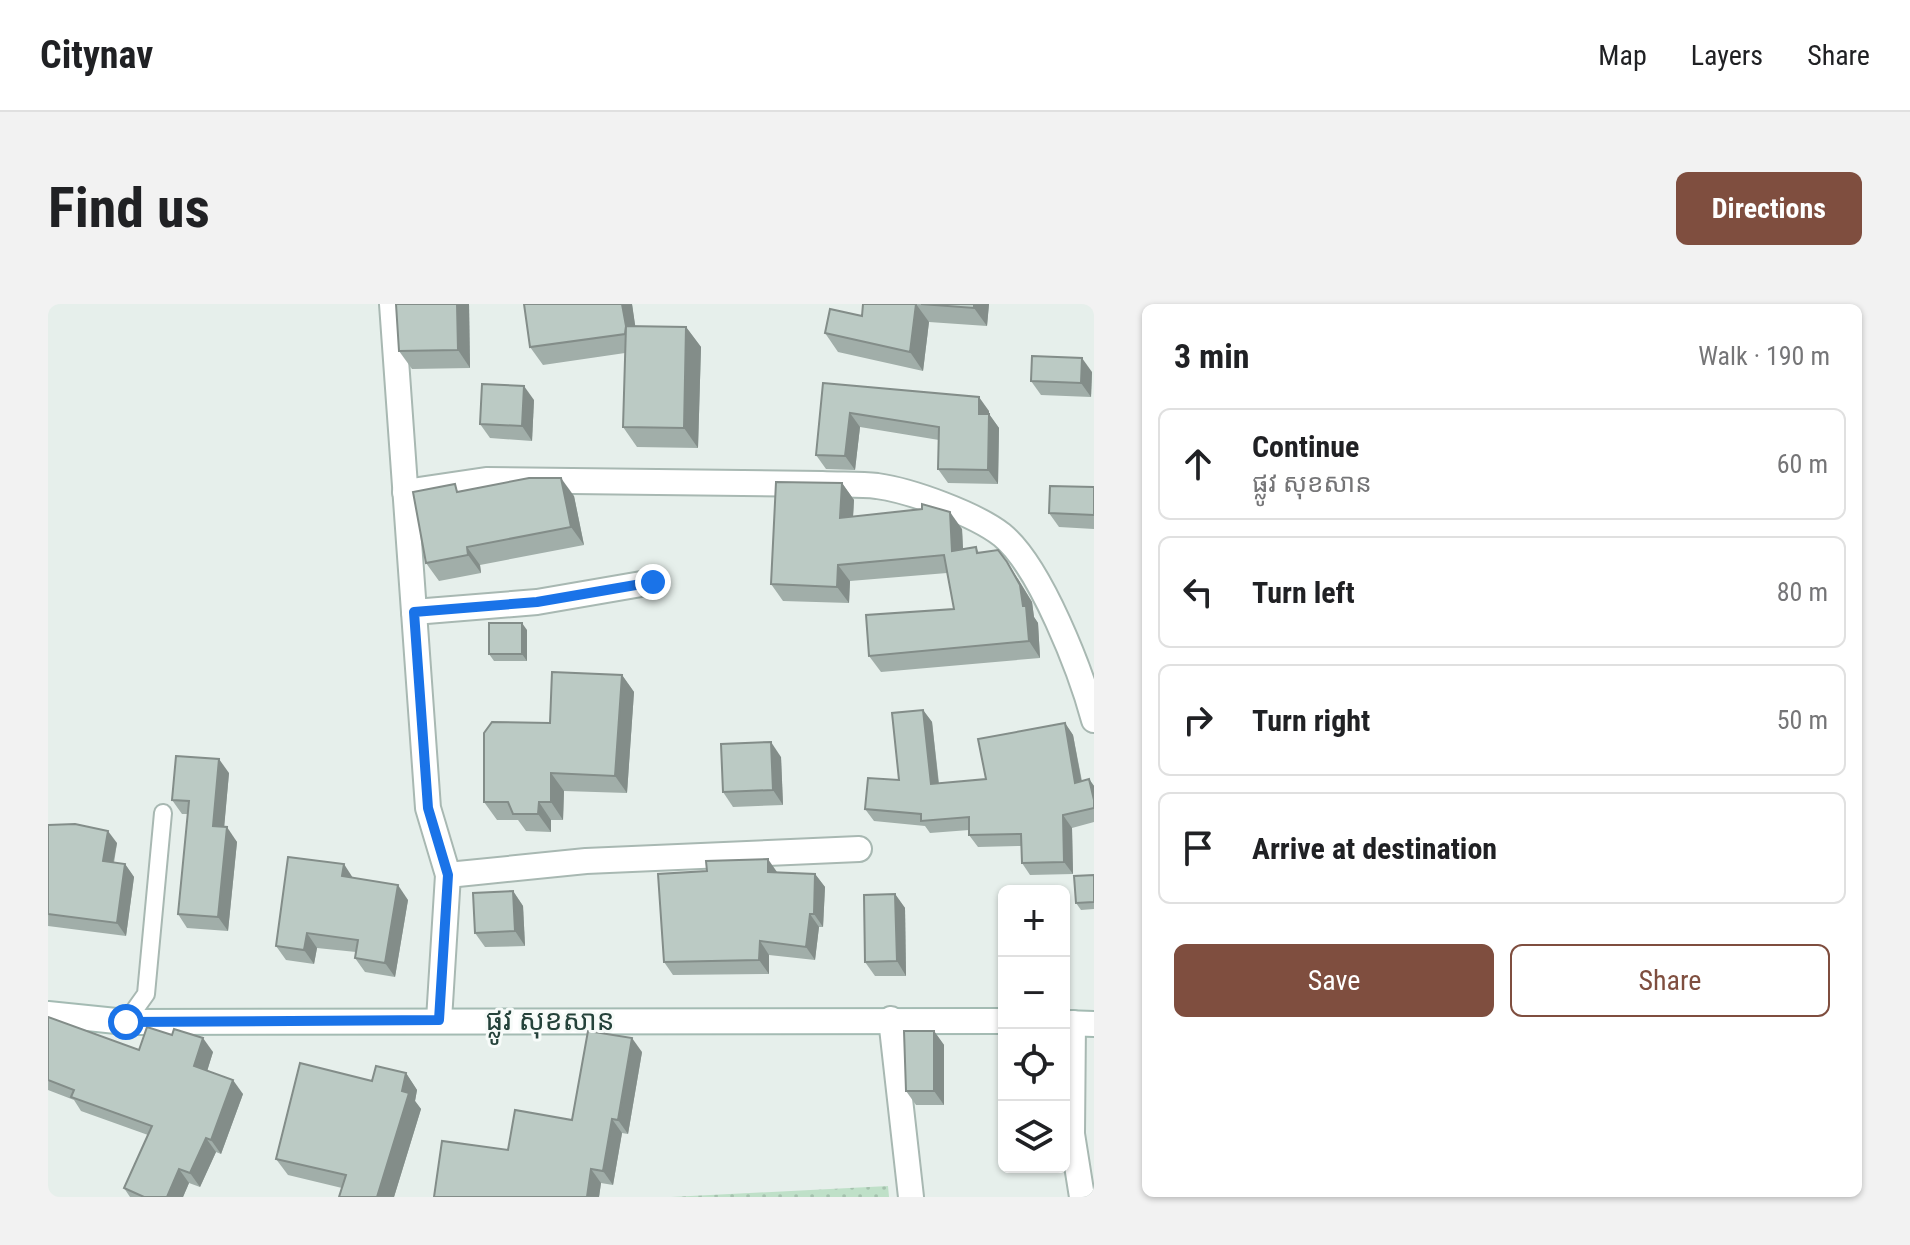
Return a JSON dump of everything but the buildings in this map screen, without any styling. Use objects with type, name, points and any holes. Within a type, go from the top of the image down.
[{"type":"street","points":[[392,304],[428,808],[448,875],[439,1020]]},
{"type":"street","points":[[405,492],[502,480],[877,486],[913,497],[985,524],[1019,553],[1090,686],[1094,720]]},
{"type":"street","points":[[414,612],[537,602],[653,582]]},
{"type":"street","points":[[448,875],[586,861],[859,849]]},
{"type":"street","name":"ផ្លូវ សុខសាន","points":[[48,1014],[126,1022],[998,1021]]},
{"type":"street","points":[[891,1019],[911,1197]]},
{"type":"street","points":[[1077,1023],[1072,1134],[1082,1197]]},
{"type":"lane","points":[[126,1022],[146,994],[163,813]]},
{"type":"green space","points":[[888,1186],[889,1197],[671,1197]]},
{"type":"route","points":[[126,1022],[439,1020],[448,875],[428,808],[414,612],[537,602],[653,582]]}]
